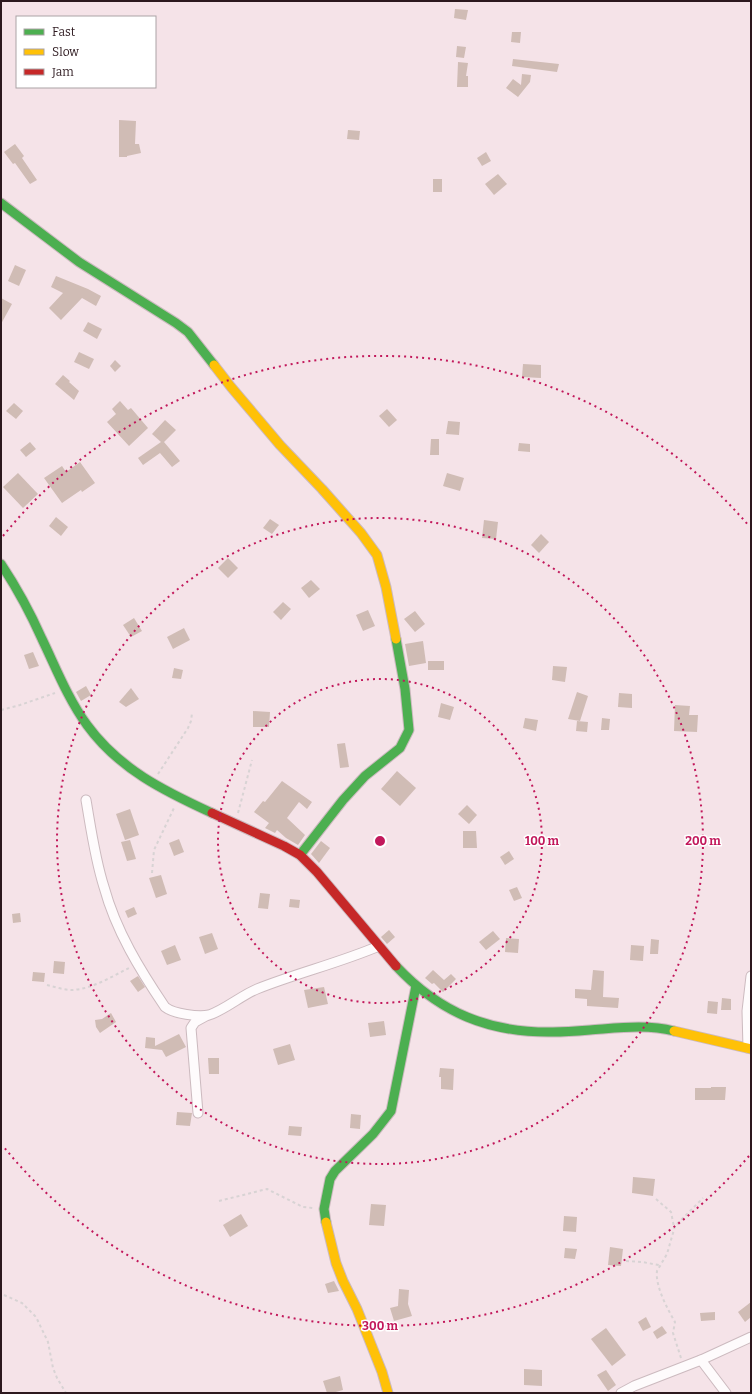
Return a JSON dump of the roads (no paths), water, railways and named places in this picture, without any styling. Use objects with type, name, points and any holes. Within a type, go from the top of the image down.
[{"type":"street","points":[[1,203],[80,262],[188,332],[231,387],[280,445],[361,533],[377,555],[386,587],[405,689],[408,730],[407,735],[400,748],[365,776],[343,800],[300,855]]},
{"type":"street","points":[[1,564],[13,580],[26,603],[66,689],[80,715],[102,742],[134,772],[162,790],[284,846],[300,855],[309,863],[379,946],[416,986],[440,1005],[461,1015],[486,1024],[541,1032],[636,1027],[666,1029],[749,1048],[747,1011],[751,976]]},
{"type":"street","points":[[86,800],[104,889],[121,932],[137,964],[165,1007],[175,1012],[207,1015]]},
{"type":"street","points":[[198,1113],[191,1028],[195,1022],[256,989],[355,956],[379,946]]},
{"type":"street","points":[[388,1393],[382,1372],[336,1263],[324,1209],[330,1179],[335,1171],[373,1134],[391,1111],[416,986]]},
{"type":"street","points":[[621,1393],[701,1360],[751,1336]]},
{"type":"street","points":[[701,1360],[726,1393]]}]
